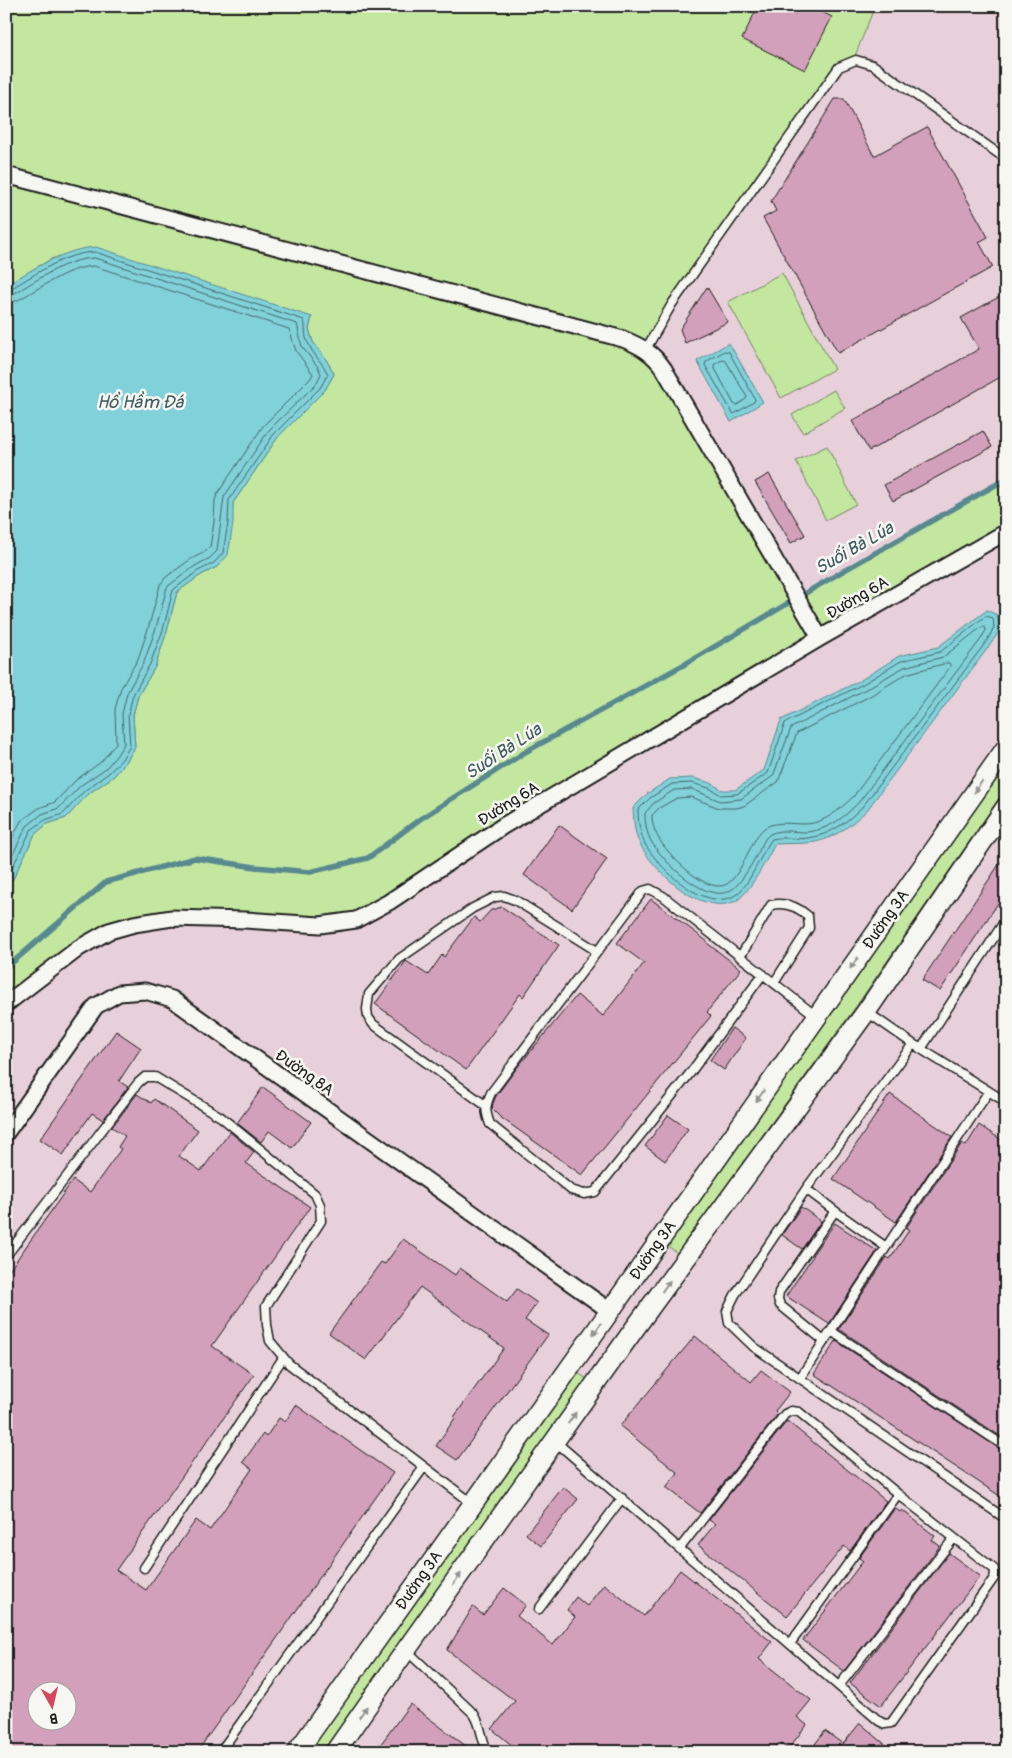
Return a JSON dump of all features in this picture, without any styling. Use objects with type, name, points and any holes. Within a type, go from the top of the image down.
[{"type":"street","points":[[6,176],[623,339],[646,349],[664,369],[820,638]]},
{"type":"street","name":"Đường 6A","points":[[6,1004],[79,948],[109,931],[134,924],[172,918],[320,925],[356,920],[389,902],[503,826],[820,638],[1006,532]]},
{"type":"street","name":"Đường 3A","points":[[297,1752],[1006,748]]},
{"type":"street","name":"Đường 3A","points":[[336,1752],[406,1650],[556,1442],[635,1328],[866,1012],[1006,807]]},
{"type":"street","name":"Đường 8A","points":[[6,1133],[96,1006],[118,993],[145,991],[172,999],[610,1310]]},
{"type":"street","points":[[610,1310],[635,1328]]},
{"type":"lane","points":[[646,349],[672,304],[839,68],[856,60],[873,65],[1006,159]]},
{"type":"lane","points":[[763,974],[691,1072],[595,1192],[584,1194],[571,1190],[490,1124],[485,1112],[485,1105],[491,1093],[643,891],[650,890],[663,896],[740,957],[763,974],[816,1016]]},
{"type":"lane","points":[[485,1105],[373,1024],[368,1017],[366,1009],[369,994],[399,959],[473,908],[495,897],[504,896],[515,900],[597,951]]},
{"type":"lane","points":[[740,957],[771,905],[781,903],[800,908],[808,916],[809,928],[774,983]]},
{"type":"lane","points":[[921,1049],[1006,919]]},
{"type":"lane","points":[[866,1012],[913,1044],[1006,1102]]},
{"type":"lane","points":[[913,1044],[806,1189],[735,1295],[727,1311],[729,1323],[754,1347],[1006,1519]]},
{"type":"lane","points":[[6,1256],[138,1083],[145,1077],[155,1077],[220,1118],[315,1194],[320,1205],[321,1221],[266,1306],[270,1341],[288,1364],[472,1503]]},
{"type":"lane","points":[[800,1378],[989,1091]]},
{"type":"lane","points":[[806,1189],[886,1247]]},
{"type":"lane","points":[[824,1341],[780,1305],[778,1299],[779,1292],[834,1211]]},
{"type":"lane","points":[[831,1331],[1006,1447]]},
{"type":"lane","points":[[144,1568],[283,1358]]},
{"type":"lane","points":[[556,1442],[879,1721],[885,1724],[891,1723],[995,1574],[994,1569],[798,1412],[791,1410],[785,1414],[680,1548]]},
{"type":"lane","points":[[220,1752],[424,1467]]},
{"type":"lane","points":[[790,1644],[898,1494]]},
{"type":"lane","points":[[539,1610],[622,1498]]},
{"type":"lane","points":[[839,1686],[954,1538]]},
{"type":"lane","points":[[406,1650],[474,1714],[479,1721],[483,1743],[488,1752]]},
{"type":"shaded area","points":[[875,6],[1006,6],[1006,154],[875,61],[855,56]]},
{"type":"shaded area","points":[[856,64],[872,69],[1006,165],[1006,1752],[6,1752],[6,968],[653,346],[678,303],[842,71]]},
{"type":"green space","points":[[6,6],[875,6],[855,56],[836,64],[668,303],[645,342],[652,363],[792,601],[1006,479],[1006,524],[823,629],[385,897],[354,914],[319,918],[131,918],[6,996],[6,888],[13,879],[35,834],[47,824],[66,818],[88,794],[114,776],[126,762],[135,747],[133,715],[138,696],[155,667],[177,592],[201,575],[217,567],[230,542],[233,503],[278,437],[325,390],[334,374],[313,342],[309,329],[312,317],[53,258],[6,285]]},
{"type":"green space","points":[[782,273],[834,369],[781,398],[728,302]]},
{"type":"green space","points":[[834,390],[845,408],[803,433],[792,415]]},
{"type":"green space","points":[[827,446],[856,504],[826,520],[796,461]]},
{"type":"green space","points":[[1006,766],[1006,788],[857,1005],[677,1253],[668,1246]]},
{"type":"green space","points":[[578,1373],[587,1379],[322,1752],[309,1752],[479,1509]]},
{"type":"water","name":"Hồ Hầm Đá","points":[[96,247],[312,317],[309,329],[313,342],[334,374],[325,390],[278,437],[233,503],[233,523],[228,555],[217,567],[201,575],[177,592],[155,667],[138,696],[133,715],[135,747],[126,762],[114,776],[88,794],[66,818],[47,824],[35,834],[13,879],[6,888],[6,285],[38,266],[60,256]]},
{"type":"water","points":[[729,343],[763,402],[731,422],[697,361]]},
{"type":"water","points":[[987,610],[997,615],[1000,630],[867,810],[854,822],[824,840],[775,844],[747,891],[736,901],[723,904],[709,903],[681,890],[648,857],[637,837],[633,808],[647,794],[670,779],[693,778],[711,783],[722,790],[735,790],[764,770],[781,720],[861,680],[899,656],[938,647]]},
{"type":"building","points":[[758,6],[810,6],[832,17],[805,70],[742,39]]},
{"type":"building","points":[[835,99],[844,99],[874,156],[927,127],[988,237],[979,242],[993,267],[838,353],[763,218],[776,211],[771,201]]},
{"type":"building","points":[[707,287],[728,322],[685,343],[680,329]]},
{"type":"building","points":[[1006,293],[1006,374],[869,451],[852,421],[979,349],[961,318]]},
{"type":"building","points":[[983,431],[992,447],[893,501],[884,485]]},
{"type":"building","points":[[769,474],[805,535],[791,543],[755,482]]},
{"type":"building","points":[[559,825],[607,859],[572,909],[524,875]]},
{"type":"building","points":[[1006,854],[1006,891],[940,991],[922,980]]},
{"type":"building","points":[[651,899],[741,969],[707,1012],[711,1016],[582,1175],[500,1117],[492,1109],[493,1103],[516,1069],[577,995],[603,1016],[644,963],[617,943]]},
{"type":"building","points":[[502,907],[559,945],[523,997],[520,994],[466,1070],[375,1004],[406,961],[428,975],[474,917],[480,922],[491,910]]},
{"type":"building","points":[[732,1028],[746,1038],[724,1070],[710,1060]]},
{"type":"building","points":[[116,1031],[141,1048],[119,1081],[128,1087],[103,1120],[92,1113],[63,1155],[40,1139]]},
{"type":"building","points":[[263,1087],[311,1122],[292,1148],[269,1131],[261,1142],[237,1123]]},
{"type":"building","points":[[137,1094],[151,1103],[154,1099],[198,1130],[179,1156],[201,1171],[230,1132],[254,1152],[246,1163],[310,1207],[212,1346],[254,1375],[116,1570],[146,1590],[196,1520],[210,1530],[252,1469],[243,1462],[263,1434],[266,1437],[279,1418],[285,1422],[296,1405],[393,1473],[197,1752],[6,1752],[6,1275],[73,1180],[90,1192],[121,1149],[118,1147],[125,1136],[112,1127]]},
{"type":"building","points":[[890,1094],[952,1137],[896,1222],[833,1179]]},
{"type":"building","points":[[668,1115],[688,1129],[665,1161],[645,1146]]},
{"type":"building","points":[[979,1125],[1006,1143],[1006,1440],[839,1329],[887,1257],[890,1259],[909,1230],[906,1228],[962,1143],[966,1146]]},
{"type":"building","points":[[801,1207],[821,1221],[802,1249],[782,1235]]},
{"type":"building","points":[[835,1223],[877,1251],[829,1324],[786,1296]]},
{"type":"building","points":[[403,1239],[455,1275],[460,1268],[507,1302],[517,1289],[537,1303],[525,1320],[548,1335],[457,1460],[436,1446],[454,1417],[504,1348],[420,1287],[366,1360],[329,1333],[381,1262],[385,1264]]},
{"type":"building","points":[[695,1336],[751,1382],[761,1370],[790,1392],[775,1411],[778,1414],[700,1513],[666,1487],[678,1473],[620,1426]]},
{"type":"building","points":[[836,1341],[1006,1453],[1006,1500],[814,1374]]},
{"type":"building","points":[[787,1421],[886,1501],[850,1551],[844,1546],[787,1616],[698,1545],[715,1524],[709,1520]]},
{"type":"building","points":[[563,1487],[578,1499],[541,1546],[526,1534]]},
{"type":"building","points":[[895,1508],[900,1512],[902,1510],[935,1536],[932,1540],[940,1546],[844,1671],[803,1640],[863,1561],[859,1558]]},
{"type":"building","points":[[949,1553],[980,1576],[881,1706],[850,1683]]},
{"type":"building","points":[[680,1570],[772,1642],[759,1659],[811,1700],[797,1717],[807,1725],[788,1749],[779,1743],[772,1752],[520,1752],[492,1729],[515,1701],[447,1650],[473,1607],[483,1615],[504,1588],[526,1605],[517,1616],[553,1645],[575,1617],[567,1610],[576,1597],[587,1606],[604,1584],[644,1616]]},
{"type":"building","points":[[410,1704],[474,1752],[375,1752]]},
{"type":"building","points":[[860,1723],[894,1752],[825,1752],[815,1744],[825,1731],[843,1744]]},
{"type":"waterway","name":"Suối Bà Lúa","points":[[6,968],[106,882],[195,858],[255,867],[310,872],[368,858],[420,819],[527,751],[685,664],[843,571],[1006,479]]}]
